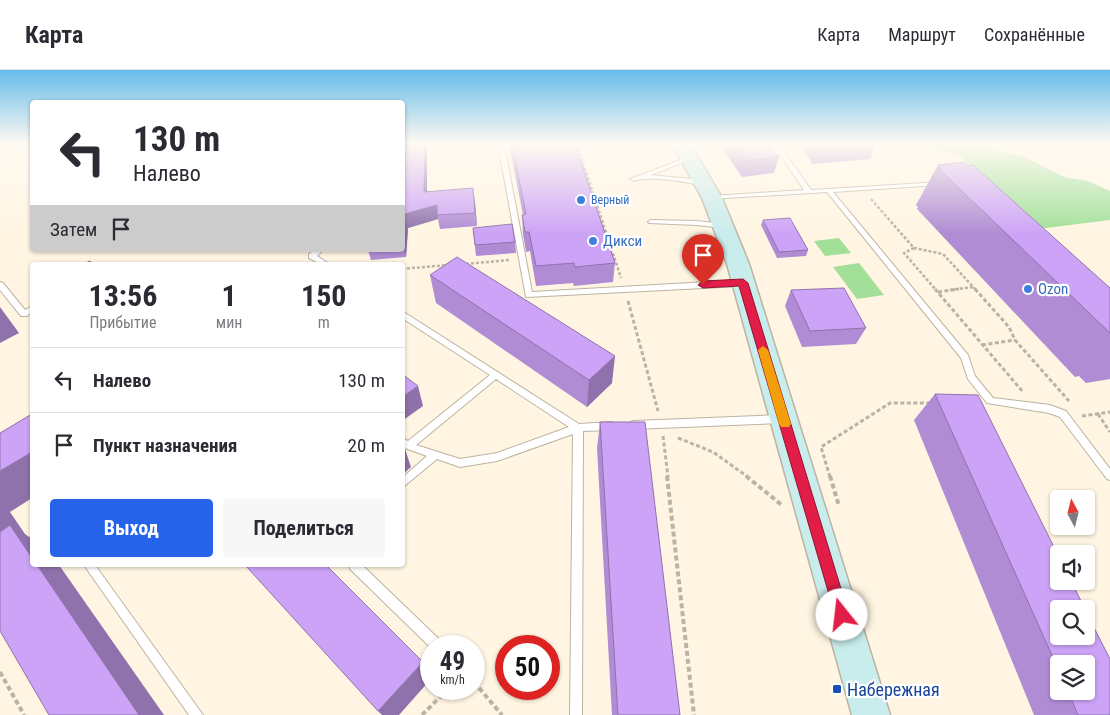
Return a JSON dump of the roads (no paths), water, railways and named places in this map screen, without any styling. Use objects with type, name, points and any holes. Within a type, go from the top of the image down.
[{"type":"main road","points":[[699,174],[709,192],[723,226],[743,283],[871,715]]},
{"type":"lane","points":[[506,174],[529,296],[743,283]]},
{"type":"lane","points":[[633,179],[647,174]]},
{"type":"lane","points":[[796,174],[808,192]]},
{"type":"lane","points":[[642,176],[693,181],[709,192],[808,192],[938,182],[950,184]]},
{"type":"lane","points":[[828,190],[965,358],[971,377],[990,401]]},
{"type":"lane","points":[[651,222],[697,223],[723,226]]},
{"type":"lane","points":[[317,252],[312,256],[321,262]]},
{"type":"lane","points":[[0,285],[24,314],[30,310]]},
{"type":"lane","points":[[405,316],[578,428]]},
{"type":"lane","points":[[405,444],[496,375]]},
{"type":"lane","points":[[975,402],[990,401],[1056,410],[1067,418],[1110,476]]},
{"type":"lane","points":[[405,444],[460,463],[497,457],[578,428],[784,419]]},
{"type":"lane","points":[[576,715],[578,428]]},
{"type":"lane","points":[[405,481],[435,455]]},
{"type":"lane","points":[[90,567],[197,715]]},
{"type":"lane","points":[[356,567],[427,635]]},
{"type":"place","name":"Верный","points":[[581,200]]},
{"type":"place","name":"Дикси","points":[[593,241]]},
{"type":"place","name":"Ozon","points":[[1028,289]]},
{"type":"place","name":"Набережная","points":[[837,689]]}]
